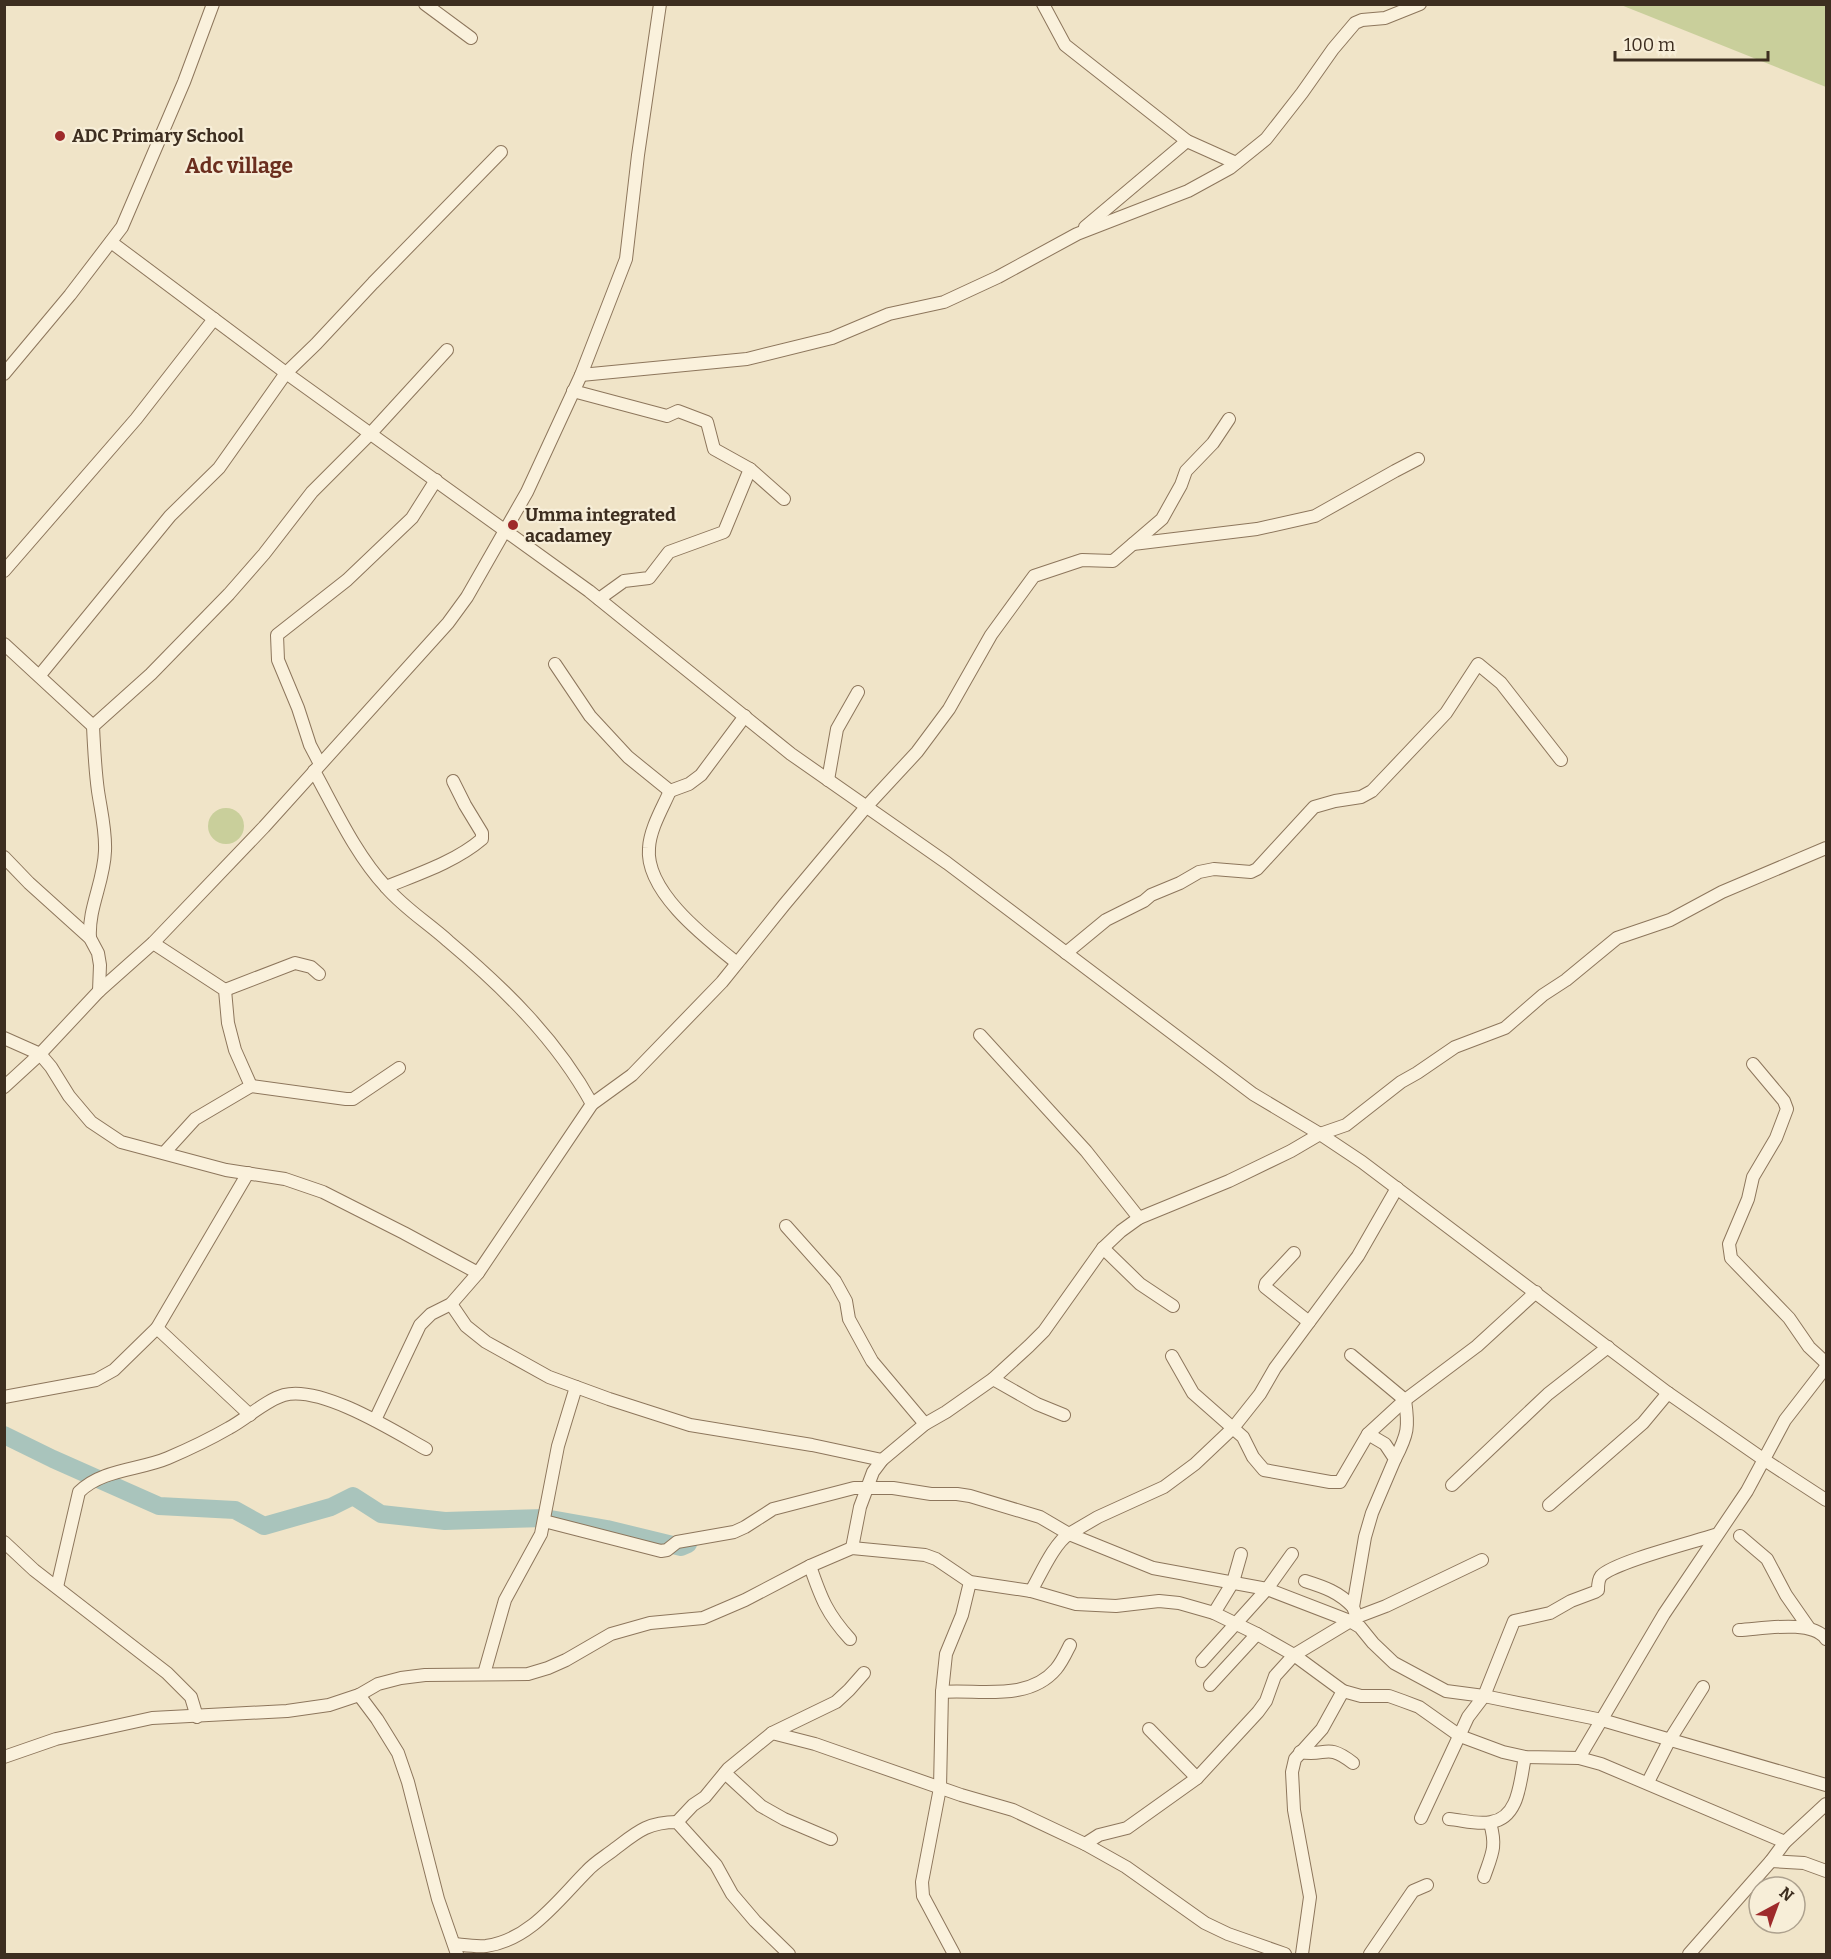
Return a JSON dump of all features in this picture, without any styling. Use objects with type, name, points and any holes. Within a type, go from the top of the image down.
[{"type":"street","points":[[4,374],[122,226],[184,82],[213,4]]},
{"type":"street","points":[[425,4],[471,38]]},
{"type":"street","points":[[4,1087],[40,1054],[99,991],[153,943],[264,827],[448,623],[466,597],[527,492],[580,375],[626,259],[638,155],[660,4]]},
{"type":"street","points":[[1043,4],[1065,45],[1187,141],[1236,163]]},
{"type":"street","points":[[580,375],[747,359],[832,338],[889,314],[944,302],[998,277],[1077,234],[1188,191],[1230,168],[1266,139],[1355,23],[1362,20],[1385,18],[1420,4]]},
{"type":"street","points":[[1077,234],[1187,141]]},
{"type":"street","points":[[39,675],[170,516],[219,468],[286,373],[501,152]]},
{"type":"street","points":[[111,242],[286,373],[599,599],[791,754],[947,863],[1253,1094],[1320,1134],[1397,1188],[1668,1393],[1763,1459],[1826,1498]]},
{"type":"street","points":[[4,571],[136,419],[214,319]]},
{"type":"street","points":[[93,726],[152,674],[229,594],[264,554],[312,492],[371,433],[447,351]]},
{"type":"street","points":[[573,391],[667,416],[678,411],[706,422],[714,449],[750,470],[784,499]]},
{"type":"street","points":[[375,1420],[420,1326],[431,1314],[451,1304],[478,1273],[592,1104],[632,1076],[722,982],[866,807],[917,752],[949,709],[991,635],[1034,576],[1082,560],[1113,561],[1162,519],[1186,471],[1214,443],[1229,419]]},
{"type":"street","points":[[1133,544],[1257,530],[1315,516],[1418,459]]},
{"type":"street","points":[[599,599],[624,581],[649,578],[669,552],[724,532],[750,470]]},
{"type":"street","points":[[436,480],[412,518],[347,580],[277,635],[278,660],[298,708],[317,768],[347,831],[386,887],[511,997],[567,1063],[592,1104]]},
{"type":"street","points":[[4,644],[93,726],[94,759],[104,827],[105,851],[103,874],[91,911],[90,938]]},
{"type":"street","points":[[555,664],[590,716],[628,757],[670,791]]},
{"type":"street","points":[[1066,953],[1106,920],[1199,872],[1214,869],[1251,872],[1257,869],[1314,807],[1361,797],[1372,791],[1446,713],[1478,664],[1501,683],[1561,760]]},
{"type":"street","points":[[828,780],[837,729],[858,692]]},
{"type":"street","points":[[737,963],[701,935],[677,910],[650,865],[649,848],[670,791],[688,784],[701,775],[745,717]]},
{"type":"street","points":[[386,887],[436,867],[474,846],[482,839],[482,833],[453,781]]},
{"type":"street","points":[[852,1548],[860,1507],[869,1488],[873,1472],[882,1460],[925,1424],[993,1379],[1044,1331],[1103,1248],[1139,1218],[1185,1197],[1229,1181],[1320,1134],[1346,1125],[1401,1082],[1455,1047],[1505,1028],[1543,995],[1566,980],[1617,938],[1671,920],[1722,892],[1827,848]]},
{"type":"street","points":[[4,857],[90,938],[98,953],[99,991]]},
{"type":"street","points":[[153,943],[225,990]]},
{"type":"street","points":[[225,990],[295,963],[311,967],[319,974]]},
{"type":"street","points":[[225,990],[228,1023],[235,1050],[251,1086]]},
{"type":"street","points":[[980,1035],[1086,1151],[1139,1218]]},
{"type":"street","points":[[4,1038],[40,1054],[69,1096],[91,1122],[121,1142],[226,1170],[285,1179],[323,1192],[478,1273]]},
{"type":"street","points":[[1579,1758],[1664,1614],[1715,1535],[1747,1491],[1785,1419],[1827,1365],[1809,1347],[1790,1318],[1731,1258],[1729,1250],[1729,1244],[1749,1199],[1753,1177],[1776,1138],[1787,1109],[1784,1101],[1752,1064]]},
{"type":"street","points":[[164,1153],[195,1119],[251,1086],[353,1099],[399,1068]]},
{"type":"street","points":[[4,1397],[96,1380],[114,1370],[157,1328],[248,1173]]},
{"type":"street","points":[[1031,1591],[1064,1537],[1098,1517],[1164,1487],[1195,1464],[1233,1428],[1260,1394],[1275,1368],[1358,1256],[1397,1188]]},
{"type":"street","points":[[786,1226],[835,1281],[846,1301],[849,1318],[872,1361],[925,1424]]},
{"type":"street","points":[[1103,1248],[1140,1284],[1173,1306]]},
{"type":"street","points":[[1294,1253],[1266,1283],[1265,1287],[1309,1322]]},
{"type":"street","points":[[1172,1356],[1193,1394],[1243,1437],[1253,1457],[1264,1470],[1340,1482],[1368,1434],[1405,1400],[1477,1346],[1536,1292]]},
{"type":"street","points":[[451,1304],[466,1326],[486,1342],[549,1377],[609,1399],[690,1425],[882,1460]]},
{"type":"street","points":[[157,1328],[250,1415]]},
{"type":"street","points":[[1452,1485],[1548,1394],[1608,1347]]},
{"type":"street","points":[[1351,1355],[1405,1400],[1408,1421],[1406,1438],[1372,1513],[1365,1537],[1353,1615]]},
{"type":"street","points":[[993,1379],[1029,1400],[1064,1415]]},
{"type":"street","points":[[484,1674],[509,1589],[535,1548],[544,1521],[558,1446],[576,1387]]},
{"type":"street","points":[[57,1587],[80,1492],[84,1487],[110,1475],[166,1459],[230,1428],[278,1397],[292,1393],[339,1404],[375,1420],[426,1449]]},
{"type":"street","points":[[1549,1505],[1643,1423],[1668,1393]]},
{"type":"street","points":[[1368,1434],[1385,1444],[1395,1459]]},
{"type":"street","points":[[544,1521],[661,1551],[668,1550],[676,1542],[734,1532],[773,1509],[854,1488],[894,1488],[931,1494],[957,1494],[1040,1517],[1069,1533],[1153,1568],[1267,1589],[1353,1615]]},
{"type":"street","points":[[1421,1818],[1468,1717],[1485,1696],[1514,1620],[1550,1613],[1571,1601],[1595,1592],[1598,1590],[1601,1576],[1609,1571],[1643,1557],[1715,1535]]},
{"type":"street","points":[[1740,1536],[1767,1559],[1786,1595],[1809,1628]]},
{"type":"street","points":[[4,1542],[19,1558],[137,1648],[181,1686],[190,1697],[197,1717]]},
{"type":"street","points":[[4,1757],[56,1739],[152,1718],[287,1711],[329,1705],[359,1695],[378,1684],[401,1678],[425,1675],[528,1674],[566,1660],[611,1634],[650,1623],[703,1618],[852,1548],[925,1555],[936,1559],[970,1582],[1031,1591],[1076,1604],[1116,1606],[1159,1601],[1179,1603],[1214,1614],[1257,1634],[1294,1655],[1343,1691],[1361,1696],[1389,1696],[1419,1707],[1460,1736],[1503,1752],[1525,1757],[1579,1758],[1601,1764],[1785,1842]]},
{"type":"street","points":[[1214,1614],[1233,1582],[1241,1554]]},
{"type":"street","points":[[1202,1661],[1267,1589],[1292,1554]]},
{"type":"street","points":[[1085,1844],[1099,1835],[1127,1828],[1197,1778],[1258,1712],[1266,1701],[1275,1676],[1294,1655],[1353,1615],[1396,1601],[1482,1560]]},
{"type":"street","points":[[810,1566],[826,1608],[850,1639]]},
{"type":"street","points":[[1305,1581],[1327,1587],[1343,1597],[1360,1627],[1394,1663],[1446,1691],[1485,1696],[1602,1720],[1827,1785]]},
{"type":"street","points":[[954,1954],[923,1896],[922,1882],[940,1788],[942,1692],[946,1654],[962,1615],[970,1582]]},
{"type":"street","points":[[1739,1630],[1809,1628],[1825,1633]]},
{"type":"street","points":[[1210,1685],[1257,1634]]},
{"type":"street","points":[[942,1692],[1005,1693],[1043,1681],[1057,1668],[1070,1645]]},
{"type":"street","points":[[359,1695],[398,1753],[408,1782],[438,1899],[456,1952],[489,1950],[540,1920],[589,1869],[640,1830],[656,1823],[677,1822],[693,1805],[705,1797],[725,1773],[772,1733],[836,1702],[864,1673]]},
{"type":"street","points":[[1647,1782],[1669,1741],[1703,1687]]},
{"type":"street","points":[[1302,1954],[1310,1897],[1294,1810],[1292,1772],[1295,1759],[1322,1729],[1343,1691]]},
{"type":"street","points":[[1149,1729],[1197,1778]]},
{"type":"street","points":[[772,1733],[815,1744],[940,1788],[1013,1810],[1085,1844],[1126,1868],[1205,1923],[1228,1934],[1286,1954]]},
{"type":"street","points":[[1300,1752],[1311,1754],[1337,1751],[1353,1763]]},
{"type":"street","points":[[1449,1819],[1490,1822],[1507,1814],[1516,1799],[1525,1757]]},
{"type":"street","points":[[725,1773],[761,1806],[784,1819],[831,1839]]},
{"type":"street","points":[[1689,1954],[1785,1842],[1827,1804]]},
{"type":"street","points":[[677,1822],[716,1865],[732,1894],[755,1921],[789,1954]]},
{"type":"street","points":[[1485,1877],[1494,1849],[1490,1822]]},
{"type":"street","points":[[1771,1861],[1804,1863],[1827,1871]]},
{"type":"street","points":[[1370,1954],[1413,1891],[1427,1885]]},
{"type":"green space","points":[[1621,5],[1826,5],[1826,87]]},
{"type":"green space","points":[[226,808],[239,813],[244,826],[239,839],[226,844],[213,839],[208,826],[213,813]]},
{"type":"waterway","points":[[4,1435],[159,1506],[235,1510],[264,1526],[331,1507],[353,1496],[381,1514],[445,1521],[545,1518],[607,1529],[681,1547],[688,1544]]},
{"type":"place","name":"ADC Primary School","points":[[60,136]]},
{"type":"place","name":"Umma integrated acadamey","points":[[513,525]]},
{"type":"district","name":"Adc village","points":[[239,166]]}]
